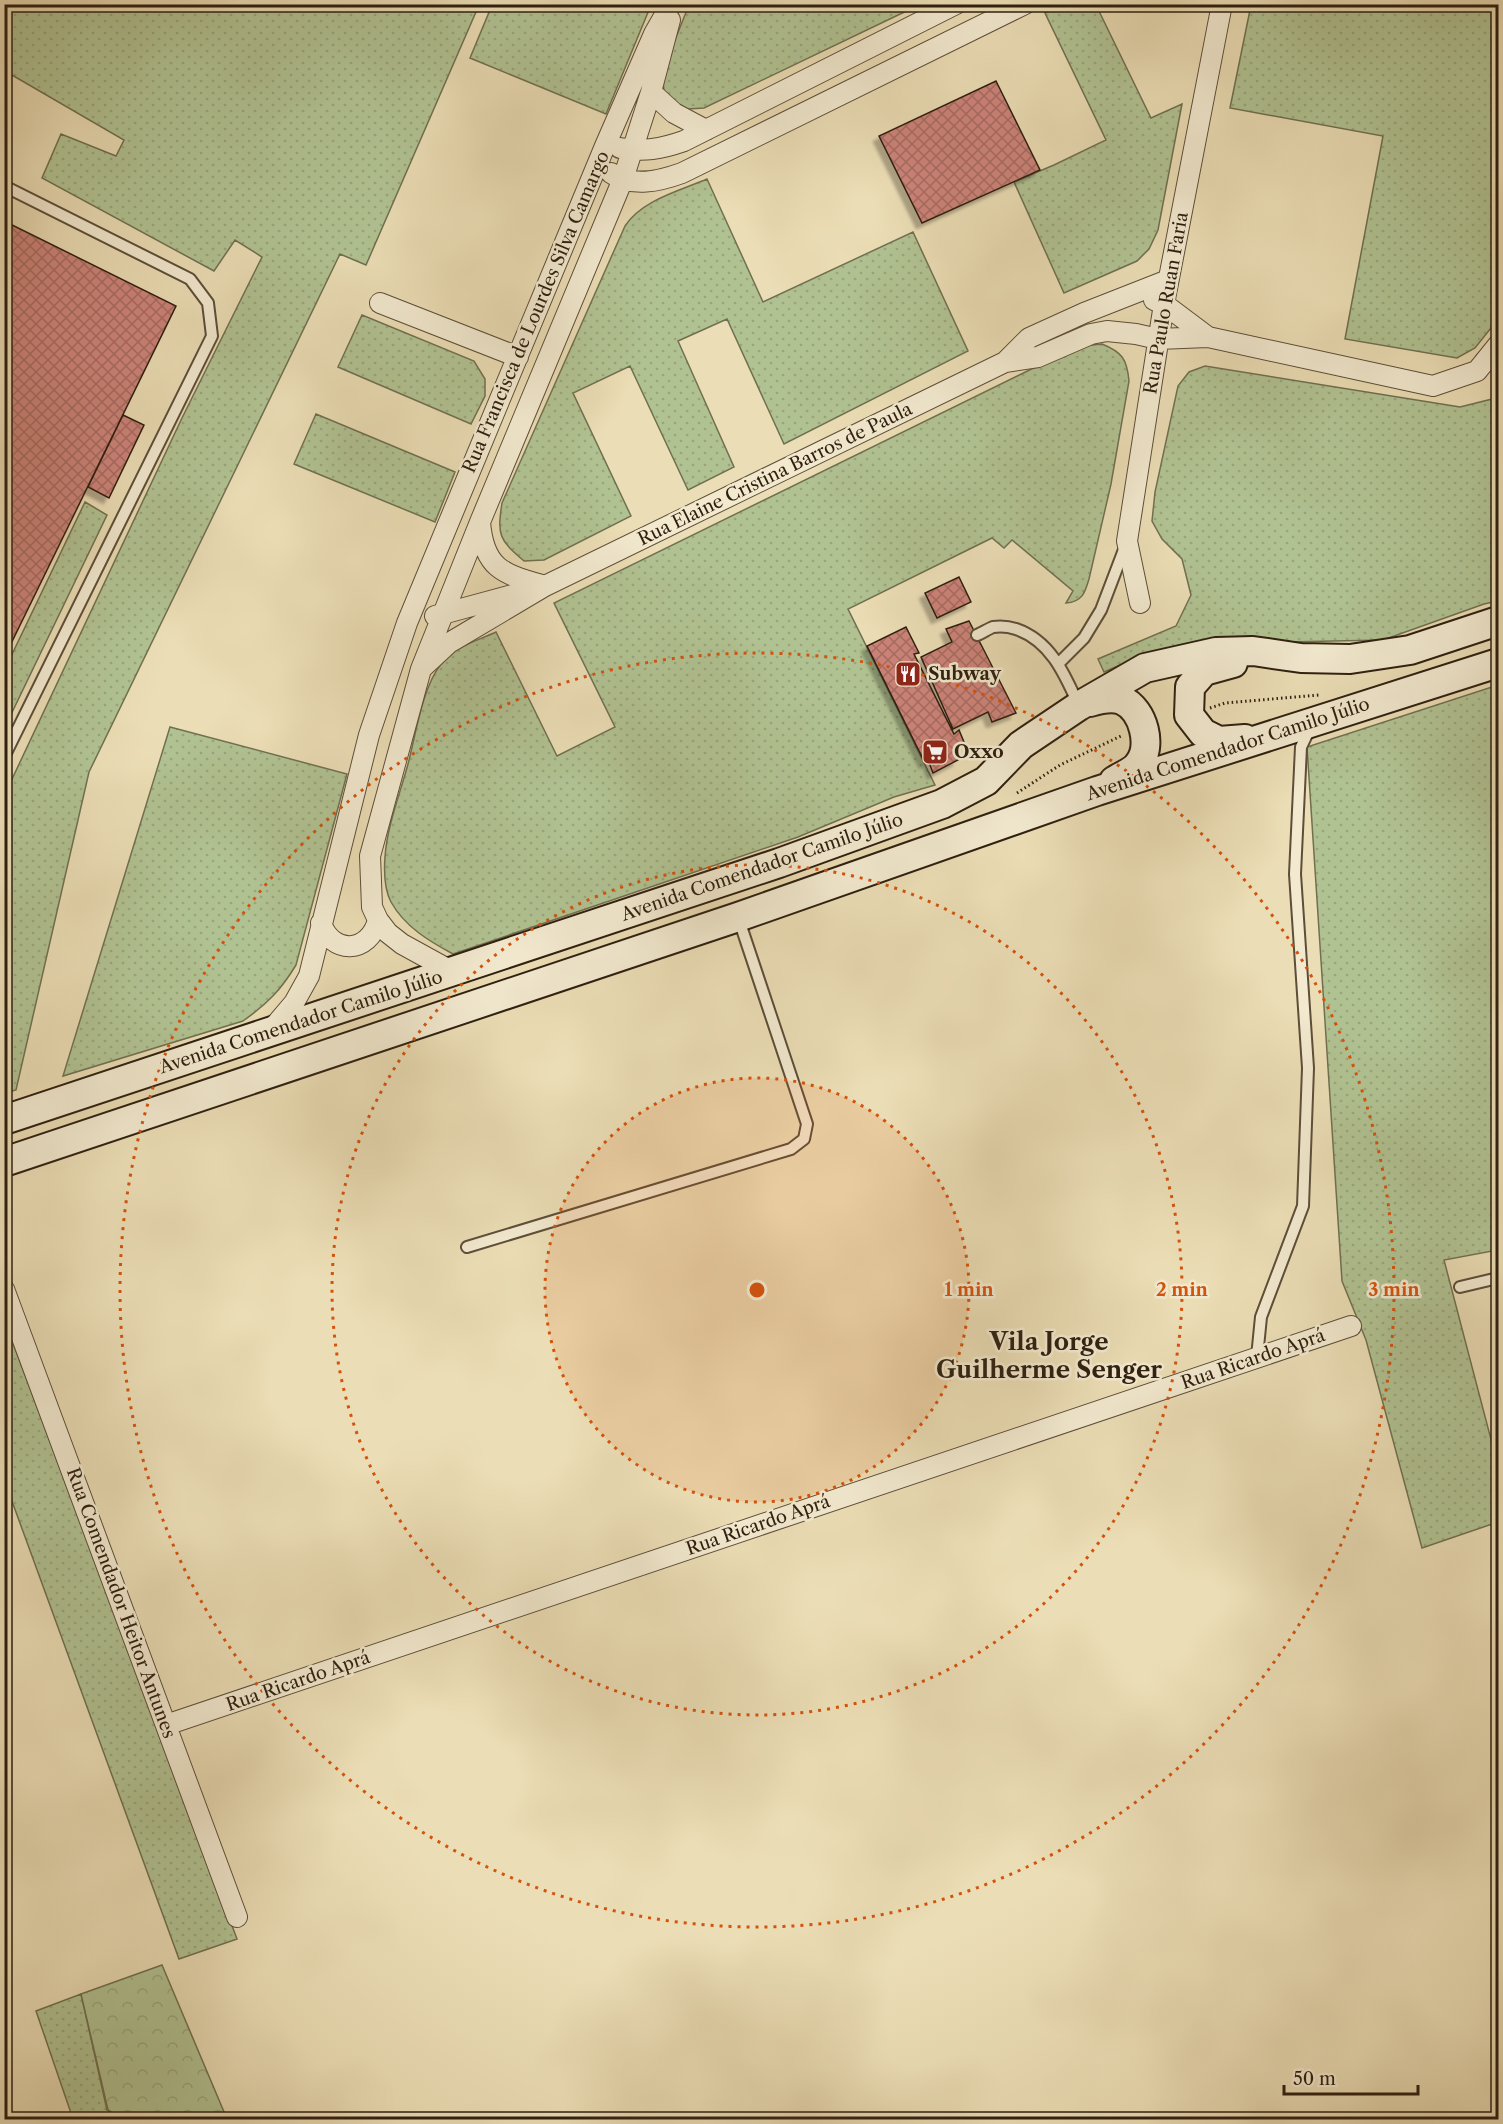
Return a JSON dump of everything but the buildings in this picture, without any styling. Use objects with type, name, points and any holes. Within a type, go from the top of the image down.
[{"type":"main road","name":"Avenida Comendador Camilo Júlio","points":[[4,1120],[779,863],[942,804],[987,782],[1022,745],[1079,706],[1145,668],[1216,652],[1252,651],[1301,658],[1350,659],[1410,650],[1498,621]]},
{"type":"main road","points":[[1269,736],[1219,741],[1203,733],[1189,715],[1190,687],[1204,671],[1235,663],[1280,662],[1301,658]]},
{"type":"main road","name":"Avenida Comendador Camilo Júlio","points":[[4,1162],[738,917],[1097,791],[1498,663]]},
{"type":"main road","points":[[1079,706],[1105,697],[1122,700],[1133,708],[1144,728],[1145,751],[1137,766],[1097,791]]},
{"type":"street","name":"Rua Francisca de Lourdes Silva Camargo","points":[[378,920],[372,907],[370,856],[421,669],[623,179],[651,92],[673,4]]},
{"type":"street","name":"Rua Francisca de Lourdes Silva Camargo","points":[[268,1033],[288,1012],[309,976],[369,735],[407,625],[603,151],[654,34],[673,4]]},
{"type":"street","points":[[956,4],[697,134],[656,150],[603,151],[612,174],[623,179],[646,182],[663,180],[704,164],[1025,4]]},
{"type":"street","name":"Rua Paulo Ruan Faria","points":[[1140,603],[1127,541],[1168,280],[1222,4]]},
{"type":"street","points":[[651,92],[697,134]]},
{"type":"street","points":[[697,134],[684,145],[684,153],[686,158],[696,165],[704,164]]},
{"type":"street","name":"Rua Elaine Cristina Barros de Paula","points":[[1005,363],[1029,338],[1125,295],[1168,280]]},
{"type":"street","points":[[1125,295],[1146,297],[1164,304],[1208,337],[1432,386],[1477,371],[1498,345]]},
{"type":"street","points":[[380,303],[518,357]]},
{"type":"street","name":"Rua Elaine Cristina Barros de Paula","points":[[421,669],[432,657],[458,637],[545,586],[1005,363],[1038,357],[1091,334],[1107,331],[1158,339],[1208,337]]},
{"type":"street","points":[[480,522],[483,546],[493,562],[503,571],[545,586]]},
{"type":"street","name":"Rua Elaine Cristina Barros de Paula","points":[[442,614],[545,586]]},
{"type":"street","points":[[430,644],[412,642],[407,636],[407,625],[442,614]]},
{"type":"street","name":"Rua Elaine Cristina Barros de Paula","points":[[430,644],[458,637]]},
{"type":"street","points":[[321,923],[325,934],[340,945],[349,947],[360,945],[371,936],[378,920],[388,933],[402,944],[453,972]]},
{"type":"street","name":"Rua Comendador Heitor Antunes","points":[[4,1289],[237,1917]]},
{"type":"street","name":"Rua Ricardo Aprá","points":[[166,1725],[1350,1326]]},
{"type":"lane","points":[[4,186],[190,279],[208,303],[212,336],[4,757]]},
{"type":"lane","points":[[1058,664],[1084,638],[1101,610],[1127,541]]},
{"type":"lane","points":[[976,635],[994,627],[1010,627],[1027,633],[1045,646],[1058,664],[1079,706]]},
{"type":"lane","points":[[1257,1357],[1261,1317],[1303,1206],[1308,1068],[1295,874],[1301,747],[1313,721]]},
{"type":"lane","points":[[467,1247],[791,1149],[804,1139],[807,1124],[738,917]]},
{"type":"lane","points":[[1460,1287],[1498,1278]]},
{"type":"green space","points":[[5,4],[479,5],[366,265],[340,254],[89,772],[16,1090],[5,1093],[5,794],[182,418],[262,257],[235,240],[214,271],[42,178],[61,134],[116,156],[124,140],[5,71]]},
{"type":"green space","points":[[492,4],[651,5],[606,114],[470,58]]},
{"type":"green space","points":[[689,5],[919,5],[704,108],[688,109],[675,103],[664,91],[662,72]]},
{"type":"green space","points":[[1062,5],[1096,5],[1151,118],[1182,104],[1158,230],[1149,249],[1137,261],[1064,293],[1014,182],[1106,140],[1045,13]]},
{"type":"green space","points":[[1251,5],[1498,5],[1498,289],[1491,328],[1475,348],[1457,358],[1345,339],[1383,136],[1230,108]]},
{"type":"green space","points":[[707,179],[763,302],[913,232],[968,351],[784,444],[727,319],[678,341],[734,467],[688,490],[630,366],[573,393],[631,516],[544,560],[524,561],[509,548],[502,536],[500,523],[502,503],[625,226],[641,209],[651,203]]},
{"type":"green space","points":[[362,315],[474,361],[485,379],[485,396],[471,424],[338,367]]},
{"type":"green space","points":[[1102,344],[1122,357],[1127,367],[1129,381],[1111,484],[1089,579],[1082,596],[1076,601],[1066,603],[1073,591],[1012,540],[1004,548],[992,538],[848,609],[935,785],[894,797],[798,837],[453,954],[435,944],[403,919],[391,902],[385,880],[388,834],[424,698],[434,674],[452,653],[496,632],[557,756],[615,727],[554,603],[1054,358],[1083,346]]},
{"type":"green space","points":[[1205,366],[1460,407],[1492,399],[1498,394],[1498,601],[1383,640],[1285,642],[1141,656],[1104,672],[1098,659],[1176,626],[1191,595],[1182,559],[1162,539],[1152,521],[1155,492],[1178,386],[1189,372]]},
{"type":"green space","points":[[316,414],[455,472],[435,522],[294,464]]},
{"type":"green space","points":[[85,502],[107,515],[5,727],[5,669]]},
{"type":"green space","points":[[1498,685],[1498,1250],[1444,1260],[1498,1466],[1498,1522],[1422,1548],[1366,1340],[1342,1281],[1307,747]]},
{"type":"green space","points":[[170,727],[347,774],[296,965],[273,996],[243,1021],[63,1076]]},
{"type":"green space","points":[[5,1322],[237,1939],[179,1959],[5,1482]]},
{"type":"green space","points":[[162,1965],[227,2119],[122,2119],[108,2110],[81,1994]]},
{"type":"green space","points":[[81,1994],[107,2110],[122,2119],[73,2119],[36,2011]]},
{"type":"place","name":"Subway","points":[[908,674]]},
{"type":"place","name":"Oxxo","points":[[935,752]]},
{"type":"district","name":"Vila Jorge Guilherme Senger","points":[[1049,1356]]}]
